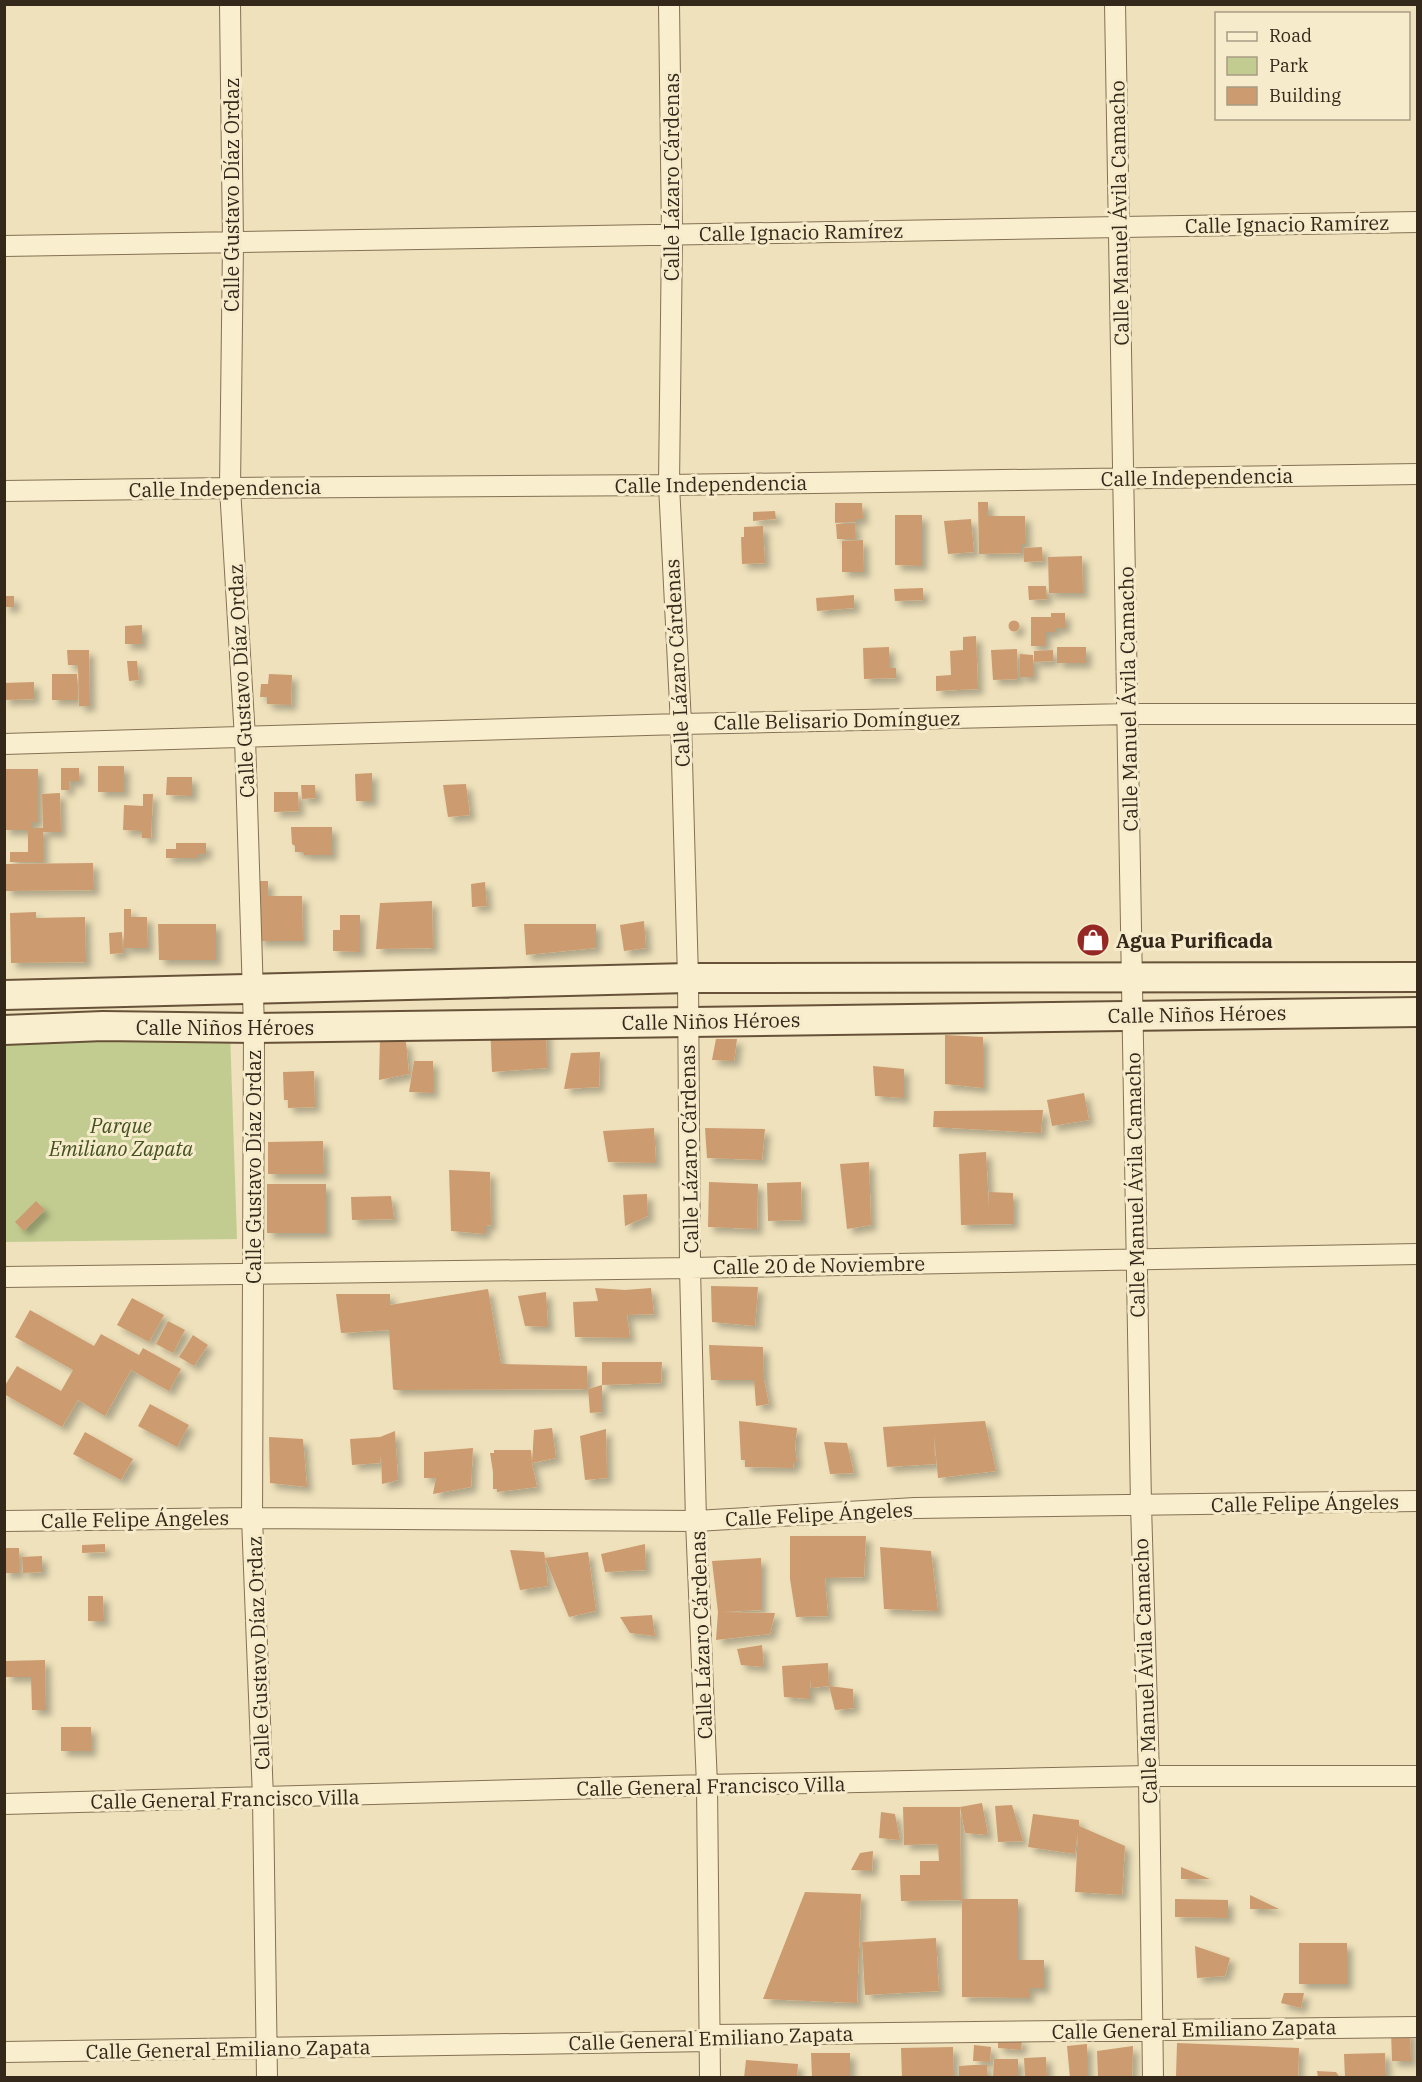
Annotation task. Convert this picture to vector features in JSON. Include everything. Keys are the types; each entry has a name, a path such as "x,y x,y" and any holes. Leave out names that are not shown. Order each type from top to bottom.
{"street":[{"name":"Calle Gustavo Díaz Ordaz","path":"230,4 232,243 230,488 245,738 254,1028 252,1518 263,1798 267,2078"},
{"name":"Calle Lázaro Cárdenas","path":"669,4 672,234 669,485 681,724 688,978 690,1268 696,1521 707,1785 710,2078"},
{"name":"Calle Manuel Ávila Camacho","path":"1115,4 1153,2078"},
{"name":"Calle Ignacio Ramírez","path":"4,246 1418,222"},
{"name":"Calle Independencia","path":"4,491 669,485 1418,474"},
{"name":"Calle Belisario Domínguez","path":"4,744 681,724 1128,714 1418,714"},
{"name":"Calle Niños Héroes","path":"4,995 688,978 1418,977"},
{"name":"Calle Niños Héroes","path":"4,1030 103,1026 254,1028 1418,1012"},
{"name":"Calle 20 de Noviembre","path":"4,1277 690,1268 1418,1254"},
{"name":"Calle Felipe Ángeles","path":"4,1521 252,1518 696,1521 915,1508 1418,1501"},
{"name":"Calle General Francisco Villa","path":"4,1804 707,1785 1149,1776 1418,1776"},
{"name":"Calle General Emiliano Zapata","path":"4,2052 710,2041 710,2035 1418,2027"}],"green space":[{"name":"Parque Emiliano Zapata","path":"230,1031 237,1239 5,1242 4,1034"}],"building":[{"path":"978,502 988,502 988,516 1025,516 1026,544 1022,544 1022,553 979,554"},
{"path":"835,503 862,503 863,519 856,519 856,522 835,523"},
{"path":"775,511 776,519 753,521 753,512"},
{"path":"895,515 922,515 922,566 895,565"},
{"path":"971,519 974,552 948,554 944,521"},
{"path":"836,524 855,524 855,539 837,539"},
{"path":"763,526 765,563 742,564 741,537 744,537 744,527"},
{"path":"863,540 864,572 842,572 842,541"},
{"path":"1042,547 1043,561 1024,562 1023,548"},
{"path":"1082,556 1083,593 1049,593 1048,557"},
{"path":"1028,586 1046,586 1047,599 1029,600"},
{"path":"923,588 923,600 895,601 894,589"},
{"path":"854,595 854,608 817,611 816,598"},
{"path":"4,596 14,596 14,607 4,607"},
{"path":"1051,613 1065,613 1065,628 1055,628 1055,632 1045,632 1045,646 1031,646 1031,617 1051,617"},
{"path":"1014,621 1018,622 1018,630 1014,631 1010,630 1009,626 1010,622"},
{"path":"142,625 142,644 125,644 125,626"},
{"path":"976,636 978,689 936,691 936,676 951,675 950,651 963,650 963,637"},
{"path":"889,647 889,668 896,668 896,678 864,679 863,648"},
{"path":"1057,647 1086,647 1086,663 1057,663"},
{"path":"1017,649 1018,679 993,680 991,650"},
{"path":"67,650 89,650 90,706 79,706 78,665 68,665"},
{"path":"1053,650 1053,661 1034,662 1034,651"},
{"path":"1020,654 1033,655 1033,677 1020,677"},
{"path":"127,661 137,661 139,680 129,681"},
{"path":"52,674 77,674 77,700 52,700"},
{"path":"269,674 292,675 291,705 267,704 267,697 260,697 261,684 268,684"},
{"path":"34,682 34,699 4,700 4,683"},
{"path":"98,766 124,766 124,792 98,792"},
{"path":"61,768 79,768 79,781 69,781 69,790 61,790"},
{"path":"4,769 38,769 38,822 31,822 31,828 43,828 42,794 60,793 61,832 43,832 43,862 10,862 10,852 28,852 28,830 4,830"},
{"path":"372,773 372,801 356,801 355,774"},
{"path":"167,777 192,777 192,796 166,795"},
{"path":"466,784 470,815 448,817 443,785"},
{"path":"301,785 315,785 316,798 302,799"},
{"path":"274,792 298,792 299,811 274,812"},
{"path":"143,794 153,794 151,838 142,838 142,831 123,830 124,805 143,806"},
{"path":"291,827 332,827 332,855 304,855 303,852 295,852"},
{"path":"176,843 206,843 206,854 198,854 198,858 166,858 166,849 176,849"},
{"path":"93,863 94,890 6,891 5,864"},
{"path":"258,881 268,881 268,896 302,896 303,941 258,941"},
{"path":"485,882 487,906 472,907 471,884"},
{"path":"432,901 433,948 376,949 380,903"},
{"path":"124,909 131,909 131,917 147,917 148,948 124,948"},
{"path":"36,912 36,918 85,917 86,962 11,963 10,913"},
{"path":"340,915 360,915 360,952 333,951 333,930 340,930"},
{"path":"644,921 646,948 624,951 620,925"},
{"path":"158,924 216,924 216,960 159,960"},
{"path":"524,924 596,924 596,948 526,955"},
{"path":"122,932 123,953 110,954 109,933"},
{"path":"490,1024 546,1025 547,1068 492,1072"},
{"path":"945,1035 983,1037 983,1088 945,1084"},
{"path":"716,1039 737,1039 734,1061 712,1060"},
{"path":"380,1040 406,1042 409,1074 379,1080"},
{"path":"600,1052 599,1087 564,1089 571,1053"},
{"path":"414,1061 433,1061 433,1093 409,1092"},
{"path":"873,1066 904,1069 904,1098 875,1096"},
{"path":"314,1071 315,1107 288,1108 288,1100 284,1100 283,1072"},
{"path":"1084,1093 1089,1120 1052,1126 1047,1100"},
{"path":"1043,1110 1041,1133 933,1127 934,1111"},
{"path":"654,1128 656,1163 608,1162 603,1131"},
{"path":"705,1128 765,1129 762,1160 707,1158"},
{"path":"323,1141 324,1174 268,1174 268,1142"},
{"path":"986,1152 989,1208 989,1192 1013,1193 1013,1224 961,1225 959,1154"},
{"path":"869,1162 871,1225 847,1229 840,1164"},
{"path":"449,1170 490,1172 491,1225 485,1226 485,1234 451,1231"},
{"path":"709,1182 758,1184 757,1229 708,1227"},
{"path":"801,1182 802,1220 768,1221 767,1183"},
{"path":"267,1184 326,1184 326,1233 267,1233"},
{"path":"647,1194 648,1216 625,1226 623,1195"},
{"path":"391,1196 394,1219 352,1220 351,1197"},
{"path":"36,1201 45,1210 24,1231 15,1222"},
{"path":"711,1286 758,1287 755,1326 712,1322"},
{"path":"595,1288 625,1290 651,1288 654,1314 627,1315 630,1338 575,1337 573,1302 598,1301"},
{"path":"488,1289 501,1364 587,1366 588,1389 395,1390 393,1389 389,1330 341,1333 336,1294 390,1294 390,1305"},
{"path":"546,1292 548,1327 525,1326 518,1296"},
{"path":"132,1298 164,1315 149,1342 117,1325"},
{"path":"30,1310 94,1346 101,1334 139,1355 143,1348 181,1369 169,1391 131,1370 105,1416 78,1400 62,1427 4,1394 4,1387 17,1366 61,1391 73,1370 15,1337"},
{"path":"168,1321 185,1330 173,1353 156,1344"},
{"path":"193,1335 208,1345 194,1366 179,1357"},
{"path":"709,1345 763,1347 764,1380 769,1404 756,1406 754,1380 711,1380"},
{"path":"602,1362 662,1362 661,1383 602,1385"},
{"path":"602,1385 602,1412 590,1413 588,1389"},
{"path":"150,1404 189,1425 177,1447 138,1426"},
{"path":"739,1421 797,1428 795,1448 797,1462 794,1462 793,1468 745,1467 745,1460 741,1460"},
{"path":"985,1421 996,1471 938,1478 934,1434 935,1464 887,1467 883,1427"},
{"path":"552,1428 556,1458 532,1463 534,1430"},
{"path":"606,1429 607,1478 585,1480 580,1436"},
{"path":"395,1431 398,1480 382,1484 381,1455 380,1463 352,1465 350,1439 380,1437"},
{"path":"85,1432 133,1459 121,1480 73,1454"},
{"path":"269,1437 303,1439 307,1487 270,1483"},
{"path":"824,1442 847,1443 854,1473 830,1474"},
{"path":"473,1448 471,1487 433,1494 436,1478 424,1478 424,1452"},
{"path":"494,1450 531,1450 537,1487 497,1492 497,1489 493,1489 490,1453 494,1453"},
{"path":"790,1536 866,1536 864,1577 825,1578 828,1616 796,1617 790,1579"},
{"path":"105,1544 105,1552 82,1553 82,1545"},
{"path":"645,1544 646,1570 605,1572 601,1554"},
{"path":"880,1547 931,1551 938,1611 884,1609"},
{"path":"4,1548 19,1548 19,1573 4,1573"},
{"path":"510,1550 544,1552 548,1586 520,1590"},
{"path":"588,1552 596,1611 569,1617 545,1558"},
{"path":"42,1556 42,1572 23,1573 22,1557"},
{"path":"761,1558 761,1610 723,1612 775,1613 770,1634 716,1640 718,1612 712,1561"},
{"path":"88,1596 103,1596 104,1621 88,1621"},
{"path":"652,1615 655,1636 630,1633 620,1617"},
{"path":"762,1645 764,1667 741,1665 737,1649"},
{"path":"45,1660 46,1710 32,1710 31,1677 6,1677 6,1661"},
{"path":"828,1663 829,1686 811,1688 810,1678 810,1699 784,1697 782,1666"},
{"path":"829,1686 853,1689 854,1708 835,1710"},
{"path":"61,1727 91,1727 91,1751 61,1751"},
{"path":"982,1803 988,1835 965,1833 960,1807"},
{"path":"1012,1805 1023,1841 998,1842 995,1806"},
{"path":"903,1807 960,1807 961,1900 901,1901 900,1875 920,1875 920,1861 939,1861 938,1844 904,1845"},
{"path":"881,1812 895,1814 900,1840 879,1838"},
{"path":"1033,1814 1079,1820 1079,1826 1125,1846 1122,1895 1075,1892 1078,1831 1075,1854 1028,1847"},
{"path":"873,1851 872,1871 851,1870 860,1853"},
{"path":"1181,1867 1210,1879 1181,1879"},
{"path":"805,1892 861,1894 857,2003 763,1999"},
{"path":"1250,1895 1279,1909 1250,1909"},
{"path":"962,1899 1018,1899 1018,1960 1044,1960 1044,1988 1029,1988 1029,1998 962,1997"},
{"path":"1175,1899 1228,1900 1228,1918 1175,1917"},
{"path":"936,1938 939,1991 865,1995 862,1942"},
{"path":"1299,1943 1347,1943 1347,1984 1299,1984"},
{"path":"1195,1946 1230,1958 1225,1976 1197,1978"},
{"path":"1284,1993 1304,1993 1301,2008 1281,2003"},
{"path":"1410,2030 1411,2061 1392,2061 1391,2031"},
{"path":"998,2037 1022,2039 1021,2050 998,2048"},
{"path":"1177,2043 1299,2048 1298,2078 1176,2076"},
{"path":"1087,2044 1087,2078 1070,2078 1067,2046"},
{"path":"974,2045 991,2047 990,2062 973,2061"},
{"path":"1133,2046 1132,2078 1098,2078 1097,2051"},
{"path":"953,2047 954,2078 902,2078 901,2048"},
{"path":"811,2053 850,2053 850,2078 812,2078"},
{"path":"1385,2053 1386,2078 1345,2078 1344,2054"},
{"path":"1046,2057 1047,2078 1025,2078 1024,2058"},
{"path":"994,2059 1018,2059 1018,2078 993,2078"},
{"path":"746,2060 798,2064 797,2078 744,2078"},
{"path":"987,2065 987,2078 959,2078 959,2066"},
{"path":"1317,2071 1336,2072 1340,2078 1318,2078"}],"place":[{"name":"Agua Purificada","path":"1093,940"}]}
